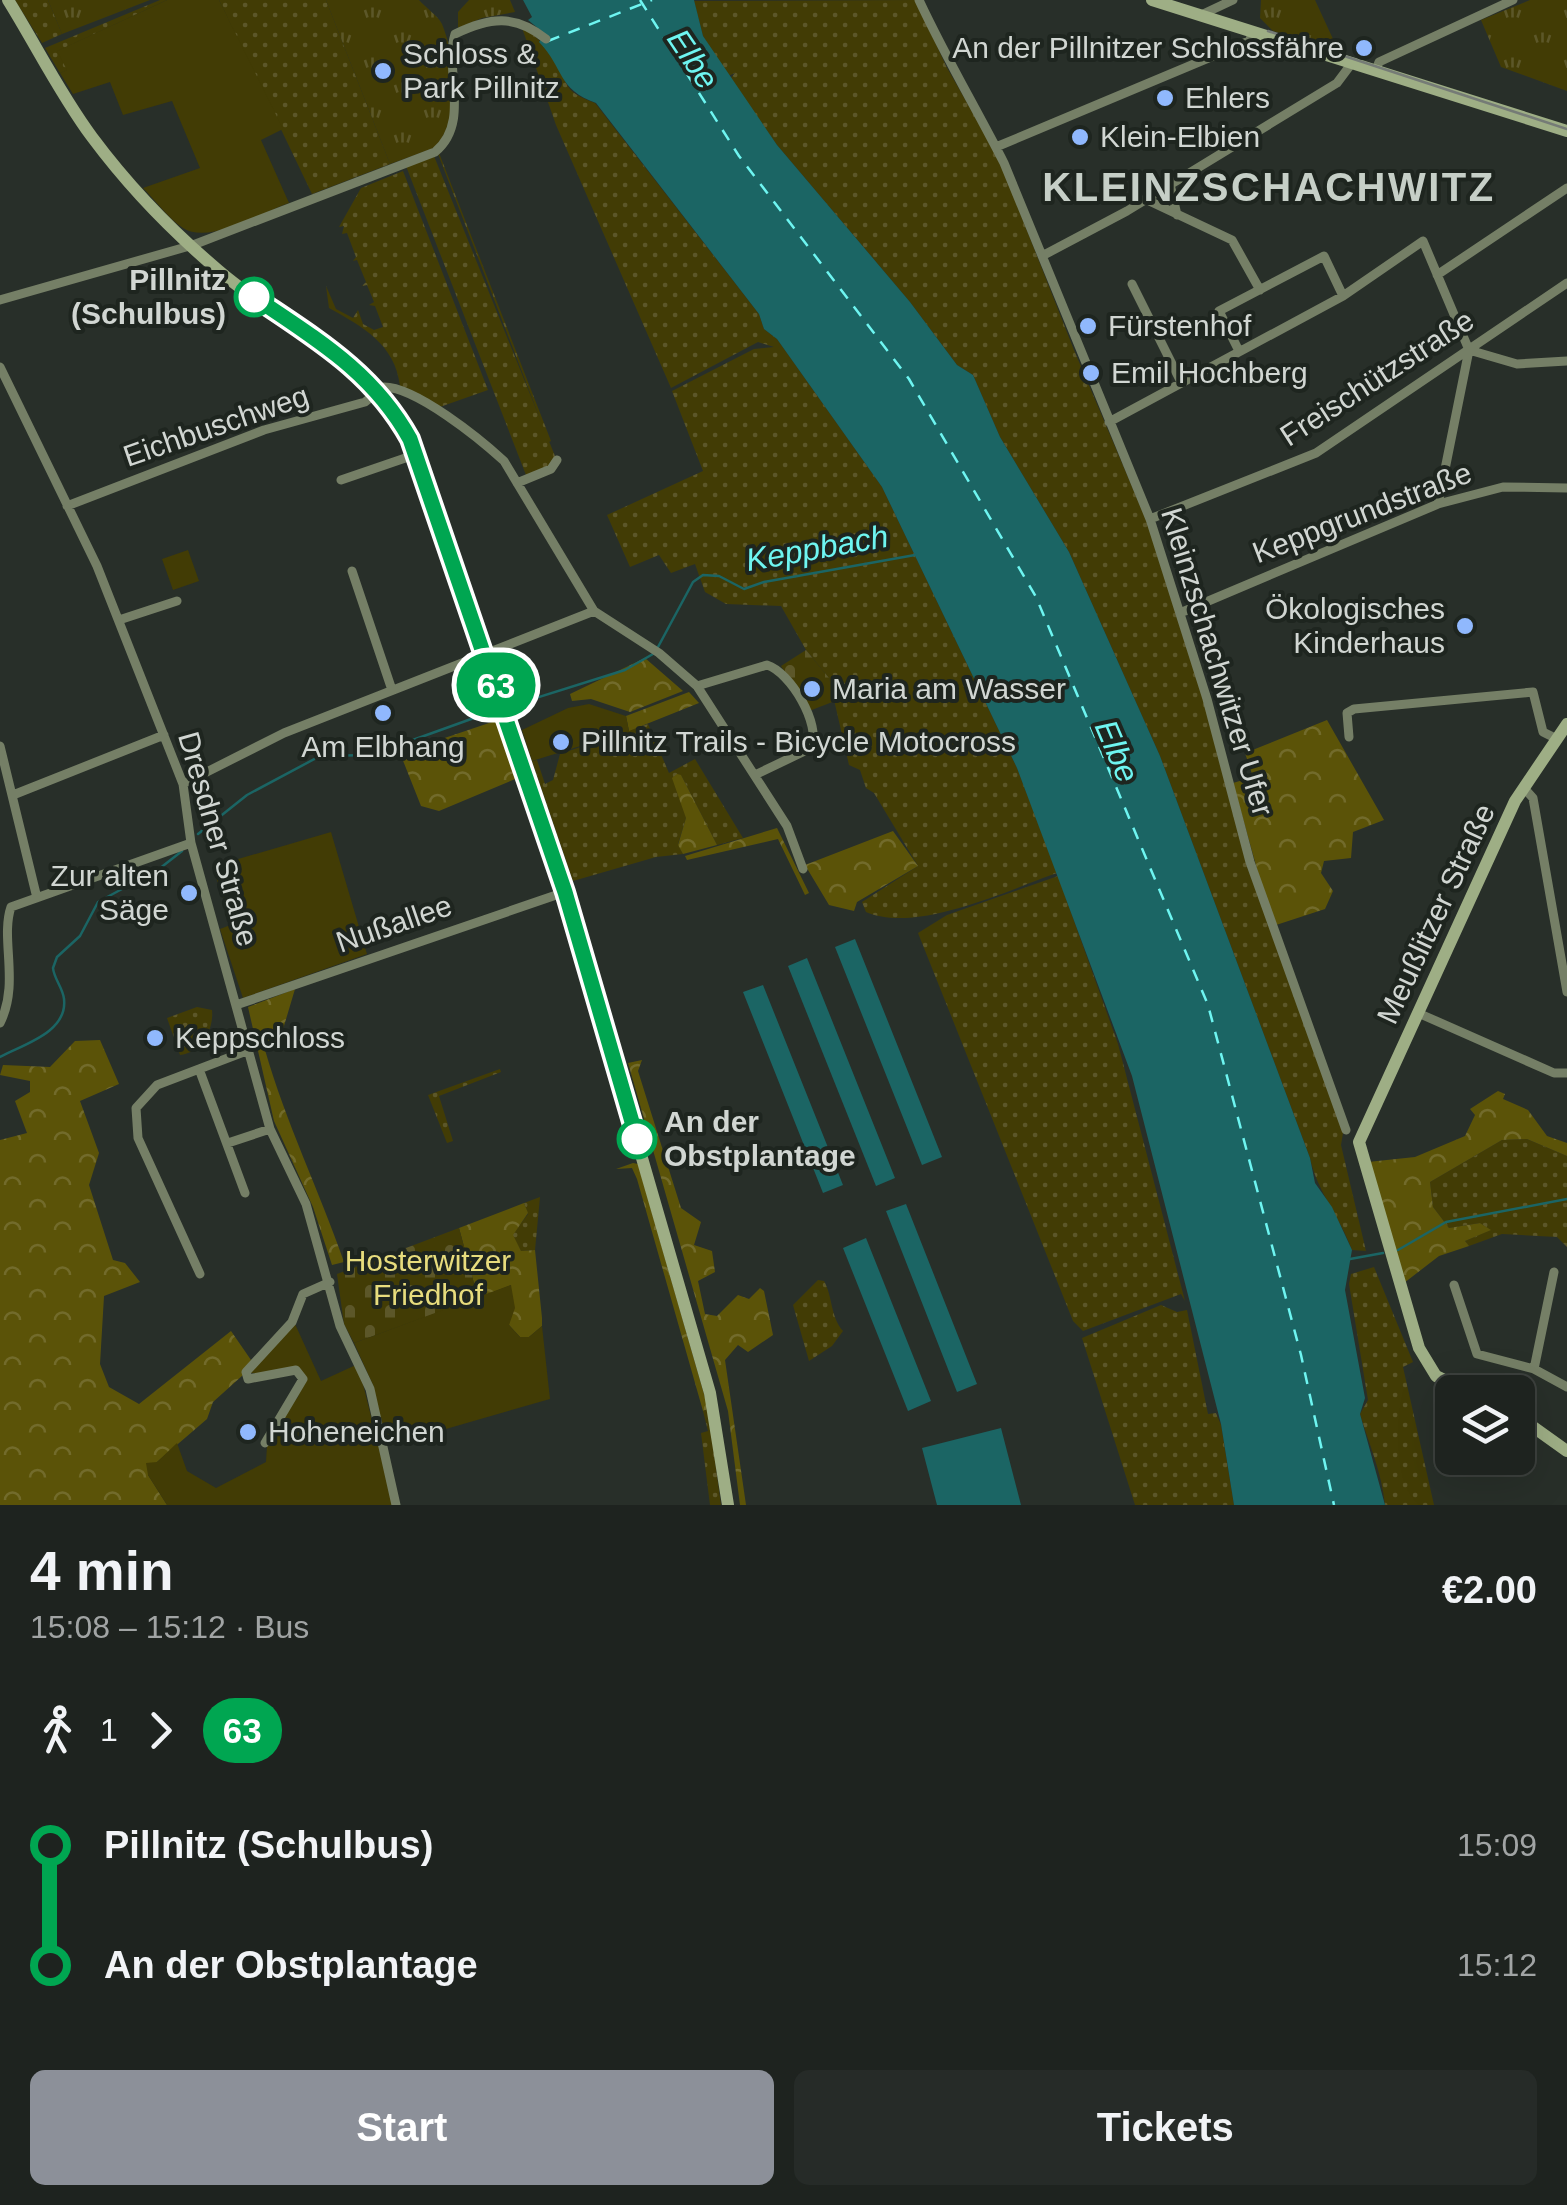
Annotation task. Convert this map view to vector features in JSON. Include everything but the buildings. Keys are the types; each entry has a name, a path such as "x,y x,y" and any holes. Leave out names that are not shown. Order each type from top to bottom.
{"main road":[{"path":"8,0 115,166 193,246 254,297 339,352 378,391 417,454 565,892 710,1393 728,1505"},
{"path":"1152,0 1567,131"},
{"name":"Meußlitzer Straße","path":"1436,1375 1427,1365 1390,1261 1360,1158 1361,1132 1524,788 1567,724"},
{"path":"1535,1428 1566,1449"}],"street":[{"name":"Kleinzschachwitzer Ufer","path":"919,0 954,76 996,147 1150,519 1254,873 1346,1130"},
{"path":"1198,13 1233,0"},
{"path":"1376,70 1379,62 1513,0"},
{"path":"0,300 193,246 440,149 453,116 455,34 474,24 508,19 546,40"},
{"path":"996,147 1249,42 1254,32"},
{"path":"1042,256 1338,83 1352,64"},
{"path":"1170,184 1177,215"},
{"path":"1437,275 1567,188"},
{"path":"1145,199 1232,240 1260,290"},
{"path":"1109,422 1343,296 1423,241 1469,350 1438,504"},
{"path":"1239,351 1219,311 1324,256 1343,296"},
{"name":"Freischützstraße","path":"1150,519 1316,453 1567,283"},
{"path":"1132,284 1181,382"},
{"path":"1469,350 1517,364 1567,360"},
{"name":"Dresdner Straße","path":"0,367 119,620 183,784 191,843 239,1004 270,1128 306,1204 340,1326 370,1389 396,1505"},
{"path":"378,391 391,386 473,435 504,460 594,611 656,651 697,686 787,826 803,869"},
{"name":"Eichbuschweg","path":"67,506 264,430 365,402 378,391"},
{"path":"341,480 417,454"},
{"path":"518,484 552,469 557,460"},
{"name":"Keppgrundstraße","path":"1180,613 1438,504 1503,487 1567,488"},
{"path":"352,571 392,690"},
{"path":"119,620 177,600"},
{"path":"183,784 284,733 594,611"},
{"path":"697,686 767,665 780,671 812,722 815,742 812,748 756,774"},
{"path":"1349,737 1347,713 1354,709 1532,692 1543,732 1557,739"},
{"path":"14,795 164,735"},
{"path":"0,746 37,898"},
{"path":"1524,788 1533,798 1567,992"},
{"path":"0,1023 10,998 4,920 18,902 191,843"},
{"name":"Nußallee","path":"239,1004 565,892"},
{"path":"1418,1013 1564,1074"},
{"path":"200,1274 138,1138 136,1119 145,1093 249,1050"},
{"path":"199,1069 245,1193"},
{"path":"228,1143 270,1128"},
{"path":"1534,1369 1554,1272"},
{"path":"265,1443 303,1379 290,1369 266,1379 248,1379 248,1368 292,1322 303,1294 330,1282"},
{"path":"1454,1285 1477,1354 1534,1369 1567,1388"}],"green space":[{"path":"15,0 48,0 62,34 42,43"},
{"path":"48,0 150,0 62,34"},
{"path":"167,0 58,51 68,70 60,73 45,48"},
{"path":"167,0 219,0 283,129 261,140 289,203 221,230 207,233 183,228 143,188 200,168 172,101 123,115 110,82 73,94 60,73 67,70 57,51"},
{"path":"219,0 326,0 390,164 312,194"},
{"name":"Schloss & Park Pillnitz","path":"326,0 419,0 440,21 447,37 454,86 450,120 434,148 390,164"},
{"path":"469,0 510,0 515,12 482,18 458,28 458,12"},
{"path":"916,0 946,66 998,157 1147,522 1213,731 1247,866 1344,1127 1341,1145 1366,1251 1352,1250 1318,1182 1160,756 1069,552 1000,437 973,375 957,365 910,302 777,145 730,79 735,73 728,76 703,36 694,1"},
{"path":"1261,0 1315,0 1333,39 1328,48 1273,31 1260,18"},
{"path":"1530,0 1567,0 1567,91 1501,67 1481,20"},
{"path":"521,25 552,54 571,90 595,103 759,314 764,329 777,339 882,487 1017,768 1057,873 935,914 910,918 866,912 862,902 918,866 874,793 866,788 860,770 849,765 829,678 806,650 781,606 726,604 705,592 695,564 671,573 659,555 630,567 607,515 703,471 672,391 754,349 774,347 758,342 671,388 556,125"},
{"path":"438,154 551,441 549,442"},
{"path":"434,156 555,456 549,467 526,475 406,166"},
{"path":"403,171 488,390 437,408 400,386 392,359 375,338 329,308 326,286 336,309 353,318 358,310 363,324 374,330 383,327 375,306 369,305 374,302 367,285 362,286 366,282 357,260 353,261 356,257 347,233 342,234 344,226 339,227 361,188"},
{"path":"188,550 199,581 173,590 162,559"},
{"path":"806,650 829,678 835,701 809,711 781,666"},
{"path":"645,658 683,691 630,712 591,699 572,701 570,694"},
{"path":"689,692 699,703 629,731 626,716"},
{"name":"Pillnitz Trails - Bicycle Motocross","path":"589,704 626,716 629,731 532,761 522,730 568,708"},
{"path":"501,719 520,777 439,811 421,806 400,753"},
{"path":"1327,720 1384,820 1353,832 1351,858 1324,861 1321,873 1333,891 1325,909 1273,926 1233,783 1253,777 1245,753"},
{"path":"648,724 669,773 695,759 743,838 717,845 681,775 686,818 678,844 683,854 656,857 573,881 532,761 537,760 545,784 553,780 560,754"},
{"path":"677,774 717,845 683,854 678,845 686,818 672,778"},
{"path":"777,828 809,893 805,895 778,839 687,860 685,856"},
{"path":"893,831 918,866 857,902 854,911 829,905 805,865"},
{"path":"331,832 367,954 243,998 220,929 233,924 214,872 223,870 221,864"},
{"path":"1058,876 1118,1044 1185,1301 1181,1294 1083,1331 1073,1321 918,933 947,915"},
{"path":"295,989 281,1036 265,1050 344,1262 332,1265 313,1207 274,1121 248,1007"},
{"path":"197,1007 212,1010 208,1032 194,1050 180,1055 167,1018"},
{"path":"100,1040 119,1084 80,1101 99,1153 89,1185 113,1260 125,1263 140,1282 104,1296 100,1364 109,1387 139,1404 231,1331 251,1360 243,1375 213,1402 207,1419 157,1462 148,1475 167,1505 0,1505 0,1140 27,1133 15,1101 30,1092 30,1081 0,1075 3,1065 50,1067 75,1041"},
{"path":"642,1060 638,1071 681,1208 701,1222 694,1245 712,1251 715,1272 698,1281 705,1314 717,1316 738,1295 749,1299 760,1288 764,1291 773,1335 748,1352 738,1345 725,1360 746,1505 740,1505 728,1411 628,1063"},
{"path":"500,1069 501,1072 439,1096 453,1141 447,1143 428,1095"},
{"path":"1498,1091 1505,1094 1503,1099 1528,1110 1547,1136 1567,1143 1567,1156 1527,1139 1502,1140 1430,1182 1433,1207 1449,1228 1480,1223 1491,1230 1465,1241 1469,1246 1439,1256 1404,1283 1368,1162 1415,1157 1465,1136 1475,1115 1470,1109"},
{"path":"1527,1139 1567,1156 1567,1247 1557,1237 1502,1234 1469,1246 1465,1241 1490,1230 1480,1223 1449,1228 1433,1207 1430,1182 1502,1140"},
{"path":"638,1164 704,1394 708,1409 703,1411 637,1179 632,1168 616,1169"},
{"path":"540,1197 535,1250 521,1251 512,1235 528,1214 524,1203"},
{"path":"524,1203 528,1213 513,1235 521,1251 535,1250 542,1318 542,1326 529,1337 520,1337 509,1325 511,1285 478,1298 459,1228"},
{"name":"Hosterwitzer Friedhof","path":"459,1228 478,1298 354,1343 344,1324 337,1274"},
{"path":"1374,1267 1413,1362 1403,1367 1434,1505 1385,1505 1360,1414 1368,1400 1349,1284 1351,1274"},
{"path":"818,1280 824,1281 843,1331 832,1346 809,1361 793,1305"},
{"path":"511,1285 515,1308 509,1325 520,1337 529,1337 542,1326 550,1399 387,1446 373,1385 354,1343"},
{"path":"1161,1305 1177,1312 1187,1310 1208,1414 1216,1413 1221,1425 1234,1505 1135,1505 1082,1338"},
{"path":"295,1324 321,1381 358,1364 393,1505 167,1505 148,1475 146,1463 157,1462 177,1443 187,1471 216,1488 266,1462 267,1446 282,1429 278,1420 298,1397 303,1374 249,1373"},
{"path":"708,1409 721,1505 710,1505 701,1433 708,1431 703,1411"}],"water":[{"name":"Elbe","path":"523,0 694,0 703,36 777,145 910,302 957,365 973,375 1000,437 1069,552 1160,756 1310,1158 1315,1183 1332,1207 1352,1250 1345,1290 1365,1398 1360,1414 1385,1505 1234,1505 1221,1424 1132,1076 1017,768 882,487 777,339 764,329 759,314 596,103 567,84 539,42 545,34 528,20 532,17"},
{"path":"855,939 942,1157 922,1165 835,947"},
{"path":"807,958 895,1178 876,1186 788,966"},
{"path":"763,985 843,1185 823,1193 743,992"},
{"path":"906,1204 977,1384 957,1392 886,1211"},
{"path":"866,1238 931,1401 908,1411 843,1248"},
{"path":"1001,1428 1021,1505 937,1505 922,1448"}],"waterway":[{"name":"Keppbach","path":"658,647 693,582 703,575 719,576 744,589 915,555"},
{"name":"Keppbach","path":"507,707 625,670 653,654"},
{"name":"Keppbach","path":"198,834 247,795 320,756 371,755 499,709"},
{"name":"Keppbach","path":"0,1057 41,1036 59,1021 64,999 53,968 57,957 80,936 98,902 159,869 182,851"},
{"path":"1398,1250 1446,1222 1567,1199"},
{"path":"1350,1259 1383,1253"}],"ferry route":[{"path":"640,0 739,156 909,379 1036,597 1208,1005 1301,1355 1334,1505"},
{"path":"548,41 652,0"}],"tram line":[{"path":"1268,31 1567,129"}],"bus line":[{"name":"63","path":"254,297 339,352 390,406 410,439 440,516 565,892 637,1139"}],"place":[{"name":"An der Pillnitzer Schlossfähre","path":"1364,48"},
{"name":"Schloss & Park Pillnitz","path":"383,71"},
{"name":"Ehlers","path":"1165,98"},
{"name":"Klein-Elbien","path":"1080,137"},
{"name":"Pillnitz (Schulbus)","path":"254,297"},
{"name":"Fürstenhof","path":"1088,326"},
{"name":"Emil Hochberg","path":"1091,373"},
{"name":"Ökologisches Kinderhaus","path":"1465,626"},
{"name":"Maria am Wasser","path":"812,689"},
{"name":"Am Elbhang","path":"383,713"},
{"name":"Pillnitz Trails - Bicycle Motocross","path":"561,742"},
{"name":"Zur alten Säge","path":"189,893"},
{"name":"Keppschloss","path":"155,1038"},
{"name":"An der Obstplantage","path":"637,1139"},
{"name":"Hoheneichen","path":"248,1432"}],"district":[{"name":"KLEINZSCHACHWITZ","path":"1269,187"}]}
